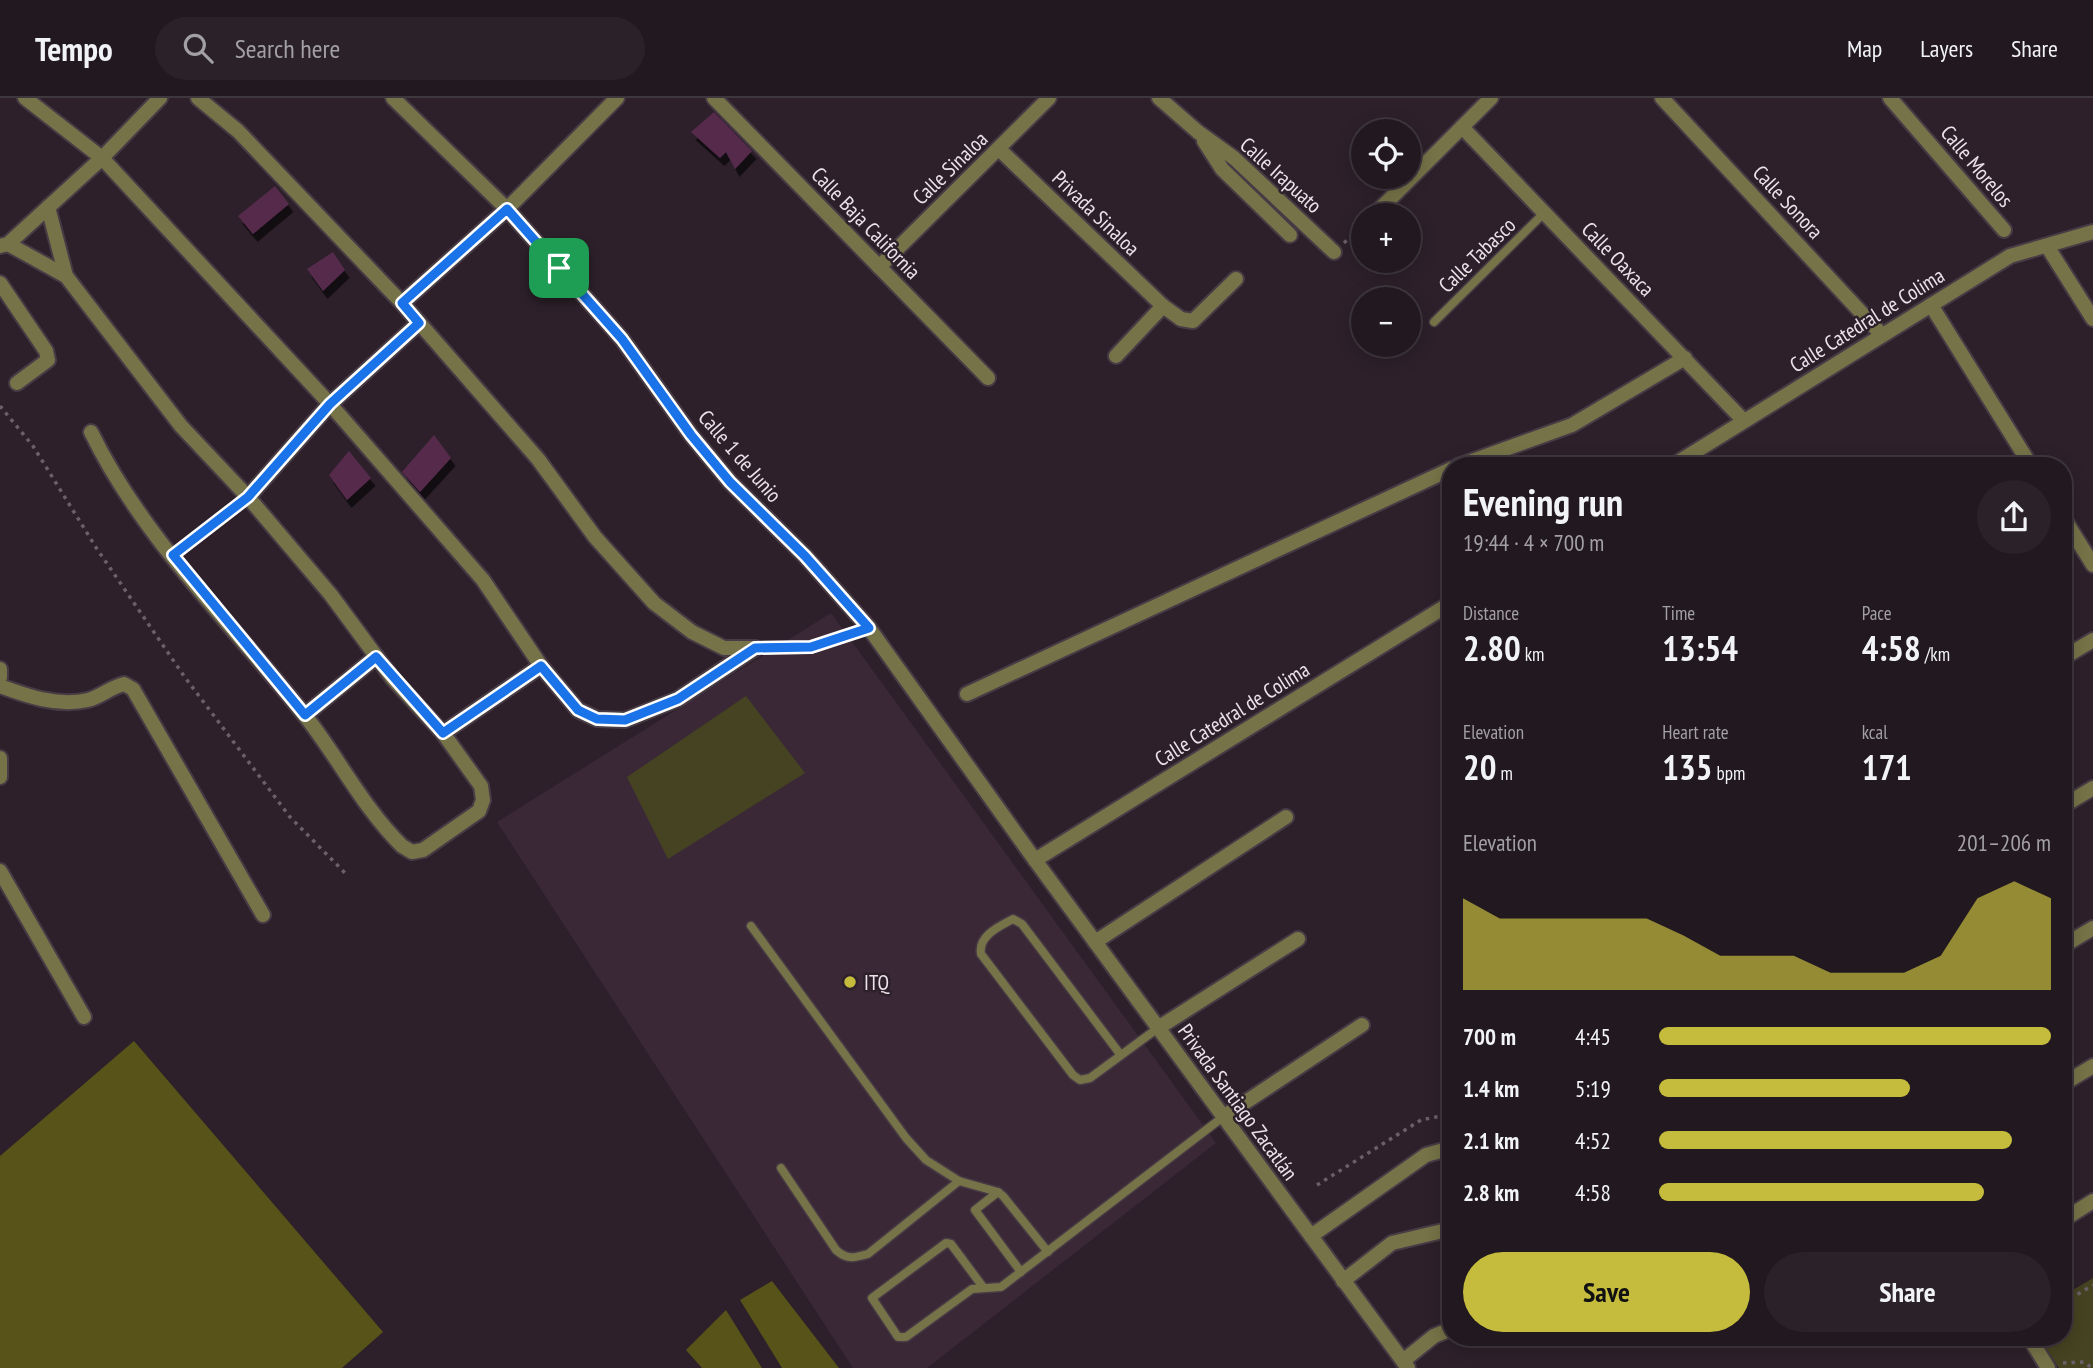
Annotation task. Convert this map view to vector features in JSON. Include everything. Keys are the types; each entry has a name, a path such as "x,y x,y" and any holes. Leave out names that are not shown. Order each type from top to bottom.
{"street":[{"path":"25,98 102,158 330,404 483,580 541,666 578,710 597,719 625,720 678,699 755,648"},
{"path":"66,276 4,245 102,158 160,98"},
{"path":"198,98 238,131 402,303 538,459 595,537 654,603 692,632 724,648 755,648"},
{"name":"Calle 1 de Junio","path":"393,98 507,209 622,339 691,435 730,482 805,556 869,628 1035,860"},
{"path":"402,303 507,209 617,98"},
{"name":"Calle Baja California","path":"714,98 988,378"},
{"name":"Calle Sinaloa","path":"879,267 1000,150 1049,98"},
{"name":"Calle Irapuato","path":"1159,98 1198,132 1234,158 1334,252"},
{"path":"1386,203 1491,98"},
{"name":"Calle Sonora","path":"1662,98 1882,335"},
{"name":"Calle Morelos","path":"1890,98 2004,230"},
{"name":"Calle Oaxaca","path":"1462,127 1744,421"},
{"name":"Calle Irapuato","path":"1198,132 1222,169 1290,235"},
{"name":"Privada Sinaloa","path":"1000,150 1163,306 1181,318 1192,321 1236,279"},
{"path":"48,207 66,276 181,426 248,497 331,595 376,657 443,733 481,786 483,800 479,811 423,850 412,852 393,837 305,715 173,555 110,472 91,432"},
{"name":"Calle Catedral de Colima","path":"1686,457 2019,251 2047,246 2093,232"},
{"path":"2047,246 2093,319"},
{"path":"0,283 46,351 48,360 17,383"},
{"path":"1931,305 2025,457"},
{"path":"1116,356 1163,306"},
{"path":"248,497 330,404 419,323"},
{"path":"1483,457 1572,425 1685,358"},
{"path":"967,694 1442,473"},
{"path":"2072,531 2093,565"},
{"name":"Calle Catedral de Colima","path":"1035,860 1442,609"},
{"path":"2072,653 2093,640"},
{"path":"305,715 376,657"},
{"path":"443,733 541,666"},
{"path":"0,669 0,677"},
{"path":"0,686 28,696 58,702 89,700 124,684 133,689 263,915"},
{"path":"0,758 0,777"},
{"path":"2072,801 2093,788"},
{"path":"1095,942 1286,817"},
{"name":"Privada Santiago Zacatlán","path":"1035,860 1405,1364"},
{"path":"0,872 84,1017"},
{"path":"2072,941 2093,928"},
{"path":"1158,1028 1298,939"},
{"path":"1223,1116 1362,1025"},
{"path":"2072,1079 2093,1066"},
{"path":"1311,1236 1426,1155 1442,1151"},
{"path":"2072,1214 2093,1201"},
{"path":"1343,1281 1392,1244 1442,1231"},
{"path":"1405,1364 1434,1336 1442,1333"},
{"path":"2034,1346 2044,1362"}],"lane":[{"name":"Calle Tabasco","path":"1434,322 1544,213"},
{"path":"1120,1055 1023,924 1013,919 984,939 980,945 981,954 1073,1075 1080,1080 1090,1078 1158,1028"},
{"path":"751,926 906,1138 926,1160 959,1181 998,1192 1048,1252"},
{"path":"983,1287 951,1244 946,1243 872,1298 902,1339 972,1289 1001,1287 1223,1116"},
{"path":"781,1168 836,1250 844,1257 855,1258 868,1254 959,1181"},
{"path":"998,1192 975,1210 1021,1272"}],"path":[{"path":"1334,252 1351,236"},
{"path":"0,406 33,446 97,549 184,676 290,817 347,875"},
{"path":"173,555 248,497"},
{"path":"755,648 811,647 869,628"},
{"path":"1317,1185 1421,1120 1442,1116"},
{"path":"2072,1298 2093,1285"},
{"path":"2044,1362 2084,1363 2092,1368"}],"shaded area":[{"name":"ITQ","path":"831,613 1216,1143 927,1368 853,1368 497,822"},
{"path":"746,696 805,773 668,859 627,777"},
{"path":"134,1041 383,1332 342,1368 0,1368 0,1156"},
{"path":"2093,1278 2093,1368 2059,1368 2045,1346 2072,1346 2072,1291"},
{"path":"772,1281 839,1368 782,1368 740,1300"},
{"path":"726,1310 762,1368 702,1368 686,1350"}],"building":[{"path":"714,112 752,151 735,169 726,152 720,158 691,132"},
{"path":"275,186 289,204 253,234 238,216"},
{"path":"333,252 345,270 323,291 307,269"},
{"path":"434,435 451,458 420,492 402,472"},
{"path":"349,451 371,478 347,500 329,475"}],"place":[{"name":"ITQ","path":"850,982"}],"route":[{"path":"507,209 559,268 622,339 691,435 730,482 805,556 869,628 811,647 755,648 678,699 625,720 597,719 578,710 541,666 443,733 376,657 305,715 173,555 230,514 330,404 419,323 402,303 507,209"}]}
